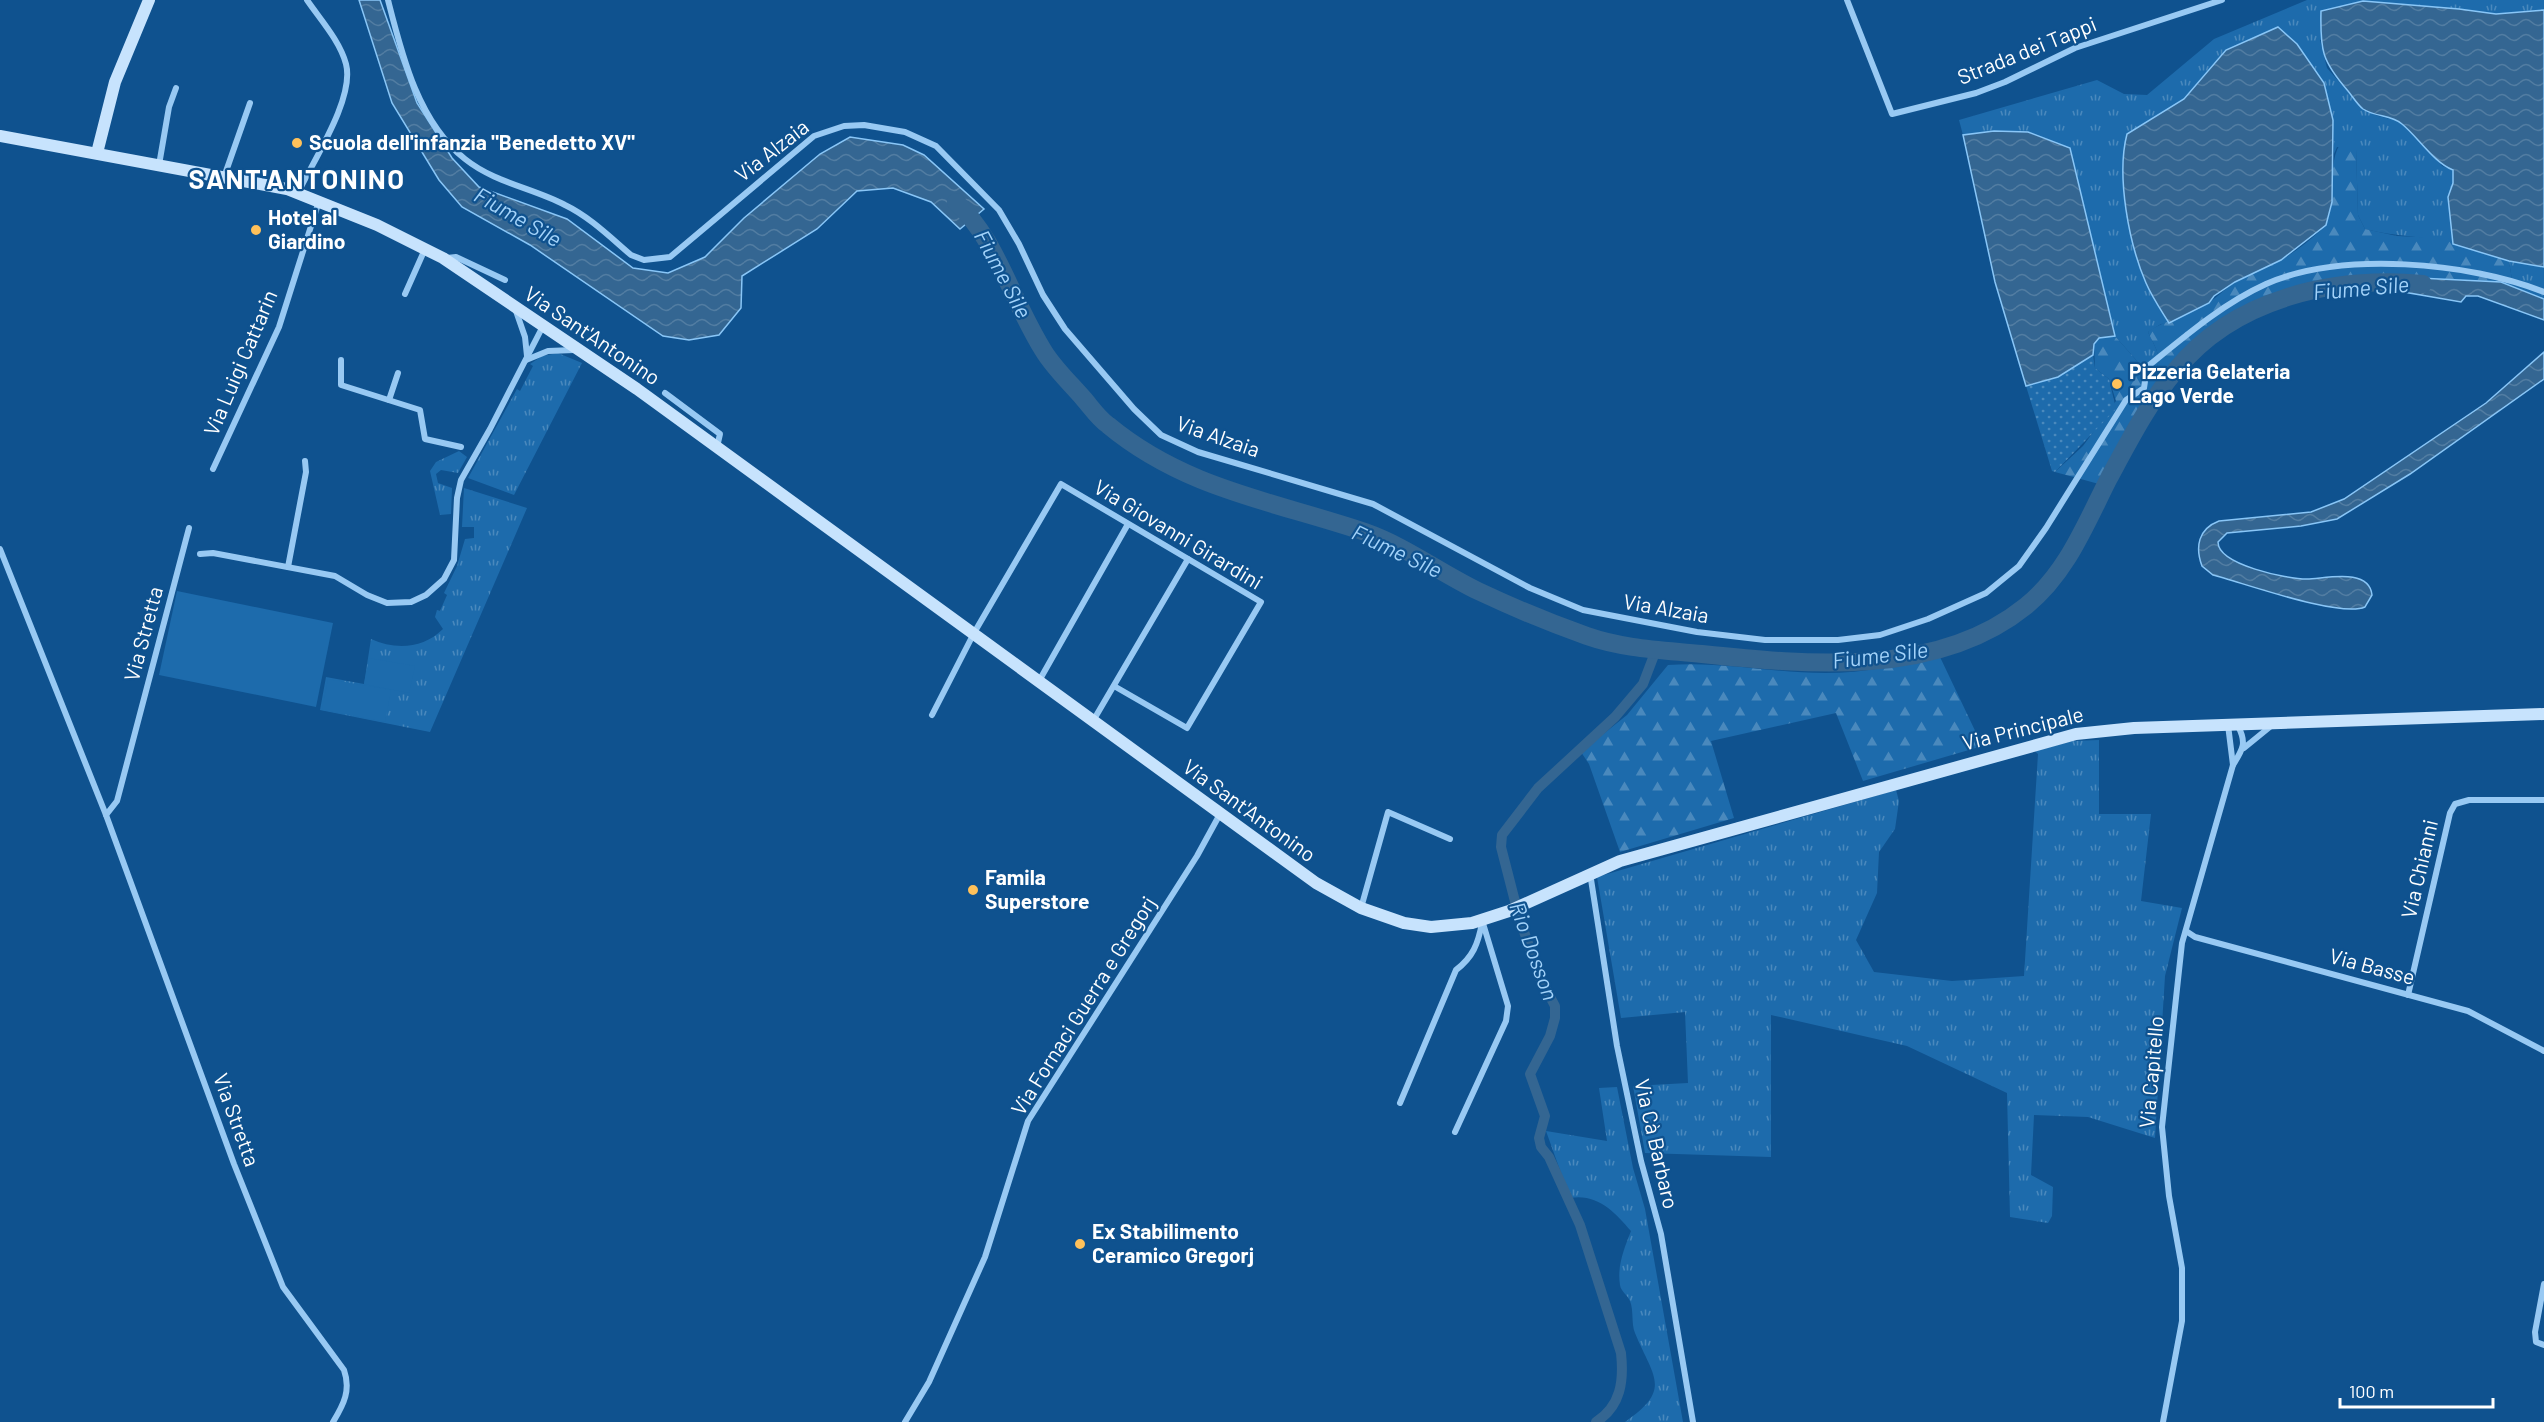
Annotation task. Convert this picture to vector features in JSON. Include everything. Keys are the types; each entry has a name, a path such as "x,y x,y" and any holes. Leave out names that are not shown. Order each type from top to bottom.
{"main road":[{"path":"97,153 114,82 149,0"},
{"name":"Via Sant'Antonino","path":"0,136 224,177 297,193 425,248 582,351 717,447 1316,883 1384,918 1417,925 1459,925 1509,911 1532,900"},
{"name":"Via Principale","path":"1532,900 1590,873 1642,855 2076,734 2102,730 2544,714"}],"street":[{"path":"297,193 341,106 349,79 346,61 307,0"},
{"name":"Via Alzaia","path":"388,0 406,64 419,95 433,120 464,158 484,172 566,205 631,255 644,260 670,256 814,136 844,126 864,125 905,132 926,139 936,146 999,210 1019,244 1043,295 1065,329 1134,409 1161,435 1198,452 1372,504 1530,588 1582,610 1697,632 1795,641 1880,635 1928,619 1986,592 2019,567 2126,400 2144,388 2147,367 2205,322 2260,287 2312,271 2369,265 2430,268 2484,275 2544,292"},
{"name":"Strada dei Tappi","path":"1846,0 1892,114 1976,93 2005,82 2075,48 2222,0"},
{"path":"159,165 169,107 176,87"},
{"path":"224,177 250,103"},
{"name":"Via Luigi Cattarin","path":"213,469 279,327 319,201"},
{"path":"405,294 425,248"},
{"name":"Via Sant'Antonino","path":"443,258 456,257 505,280"},
{"path":"514,305 525,337 527,358"},
{"path":"200,554 213,553 339,577 367,596 387,603 411,602 434,589 454,560 457,498 461,480 543,325"},
{"path":"527,358 548,351 582,351"},
{"path":"341,360 340,385 420,410 425,439 461,447"},
{"path":"389,400 398,374"},
{"name":"Via Sant'Antonino","path":"665,393 720,434 717,447"},
{"path":"288,567 306,472 305,461"},
{"name":"Via Giovanni Girardini","path":"974,633 1061,484 1261,602 1187,728 1114,686"},
{"path":"1038,681 1128,524"},
{"name":"Via Stretta","path":"106,815 117,801 189,528"},
{"name":"Via Stretta","path":"0,549 106,815 234,1164 283,1287 344,1370 347,1379 346,1397 333,1422"},
{"path":"1093,721 1188,559"},
{"path":"932,715 974,633"},
{"name":"Via Capitello","path":"2233,765 2244,748 2274,724"},
{"path":"2233,725 2244,740 2244,748"},
{"name":"Via Capitello","path":"2163,1422 2182,1321 2182,1268 2169,1196 2162,1127 2186,931 2233,765 2233,725"},
{"name":"Via Chianni","path":"2408,994 2450,813 2455,804 2469,800 2544,800"},
{"path":"1361,908 1388,812 1450,839"},
{"name":"Via Fornaci Guerra e Gregorj","path":"906,1422 929,1382 985,1257 1028,1121 1197,856 1220,813"},
{"name":"Via Cà Barbaro","path":"1590,873 1617,1046 1641,1161 1661,1234 1693,1422"},
{"path":"1400,1103 1456,970 1474,953 1482,920"},
{"path":"1455,1132 1506,1021 1508,1006 1482,920"},
{"name":"Via Basse","path":"2186,931 2195,937 2468,1011 2544,1051"},
{"path":"2544,1284 2535,1332 2536,1342 2544,1345"}],"green space":[{"path":"2307,0 2544,0 2544,10 2496,14 2459,9 2320,40 2327,68 2362,108 2378,116 2399,121 2422,142 2442,166 2453,170 2453,183 2448,197 2453,244 2365,229 2358,215 2356,149 2337,147 2334,154 2333,120 2226,50 2184,99 2128,134 2146,283 2169,323 2161,324 2148,332 2158,354 2158,364 2151,375 2143,376 2137,361 2115,336 2070,148 1994,131 1963,135 1959,120 2097,80 2124,94 2147,95 2214,39"},
{"path":"2343,141 2353,141 2356,149 2358,215 2365,229 2397,236 2439,238 2509,261 2513,286 2501,282 2385,278 2349,280 2313,286 2278,296 2244,313 2210,336 2178,362 2146,405 2099,484 2055,472 2083,446 2116,401 2109,379 2095,368 2094,344 2099,338 2115,336 2137,361 2144,375 2151,375 2158,364 2158,354 2148,332 2208,303 2239,280 2290,254 2320,231 2330,212 2334,160"},
{"path":"2509,261 2544,267 2544,299 2513,286"},
{"path":"558,353 582,363 514,495 468,478 517,389 520,391 533,366 530,364 542,356"},
{"path":"2093,355 2095,368 2109,379 2116,409 2055,472 2052,471 2026,386 2058,377"},
{"path":"459,451 467,457 458,473 441,470 436,474 438,483 452,488 451,514 440,515 430,471 436,462"},
{"path":"464,488 527,508 430,732 320,710 326,677 364,684 371,639 390,645 408,646 427,641 443,629 435,617 437,610 440,611 447,595 444,593 457,566 465,539 474,538 474,527 462,527"},
{"path":"177,591 333,623 316,707 159,675"},
{"path":"1940,657 1979,739 1979,747 1863,781 1836,713 1711,741 1734,818 1620,852 1589,764 1581,752 1627,715 1668,665 1688,664 1840,673 1883,668"},
{"path":"369,658 415,666 409,693 364,684"},
{"path":"328,679 391,690 385,722 322,710"},
{"path":"2099,740 2099,814 2151,814 2141,901 2182,908 2165,976 2155,1138 2088,1117 2034,1115 2031,1175 2053,1187 2052,1216 2048,1223 2010,1217 2007,1093 1907,1046 1771,1015 1771,1157 1645,1153 1633,1086 1688,1083 1685,1012 1621,1018 1597,877 1896,790 1899,801 1895,829 1879,852 1877,893 1856,940 1874,972 1952,981 2024,976 2038,754 2035,751 2073,741"},
{"path":"1617,1087 1633,1168 1645,1209 1683,1422 1625,1422 1640,1411 1649,1400 1654,1391 1655,1382 1634,1329 1630,1301 1620,1285 1620,1264 1631,1231 1619,1217 1597,1201 1580,1197 1570,1198 1546,1131 1607,1141 1599,1088"}],"water":[{"path":"359,0 380,0 417,103 452,158 479,187 567,219 633,268 668,273 705,257 744,218 820,154 850,137 903,145 924,155 984,209 960,229 931,202 893,188 857,191 817,229 742,276 741,308 719,335 689,340 663,336 530,245 462,207 439,180 392,103"},
{"path":"2363,1 2496,14 2544,10 2544,267 2509,261 2453,244 2448,197 2453,183 2453,170 2439,162 2398,121 2363,109 2333,71 2322,46 2321,11"},
{"path":"2278,27 2297,44 2324,83 2333,120 2332,202 2326,225 2281,260 2235,282 2214,296 2209,303 2169,323 2146,283 2134,249 2124,189 2124,151 2127,134 2184,99 2226,50"},
{"path":"1994,131 2028,132 2070,148 2115,336 2099,338 2094,344 2093,355 2058,377 2026,386 1995,282 1963,135"},
{"path":"2398,277 2501,282 2544,299 2544,320 2478,296 2466,296 2461,302 2398,291"},
{"path":"2544,352 2544,379 2410,474 2337,519 2301,526 2227,533 2218,542 2221,550 2229,557 2255,569 2297,578 2345,576 2363,581 2369,586 2372,595 2365,607 2335,608 2314,604 2213,575 2202,566 2199,552 2200,539 2212,524 2219,521 2311,512 2344,499 2486,403"}],"waterway":[{"name":"Fiume Sile","path":"956,202 984,236 1032,332 1052,363 1104,422 1137,447 1199,479 1231,491 1380,538 1478,591 1531,615 1587,636 1615,644 1644,648 1785,661 1828,663 1912,656 1953,645 1991,629 2026,606 2053,578 2083,530 2148,408 2166,382 2200,345 2227,325 2256,309 2288,297 2355,284 2389,282 2423,284"},
{"name":"Rio Dosson","path":"1596,1422 1616,1401 1621,1383 1621,1353 1580,1225 1549,1157 1541,1147 1539,1138 1545,1116 1530,1074 1550,1036 1555,1018 1555,1006 1540,978 1519,917 1501,847 1502,835 1538,788 1615,717 1643,684 1656,650"}],"place":[{"name":"Scuola dell'infanzia \"Benedetto XV\"","path":"297,143"},
{"name":"Hotel al Giardino","path":"256,230"},
{"name":"Pizzeria Gelateria Lago Verde","path":"2117,384"},
{"name":"Famila Superstore","path":"973,890"},
{"name":"Ex Stabilimento Ceramico Gregorj","path":"1080,1244"}],"district":[{"name":"SANT'ANTONINO","path":"297,180"}]}
